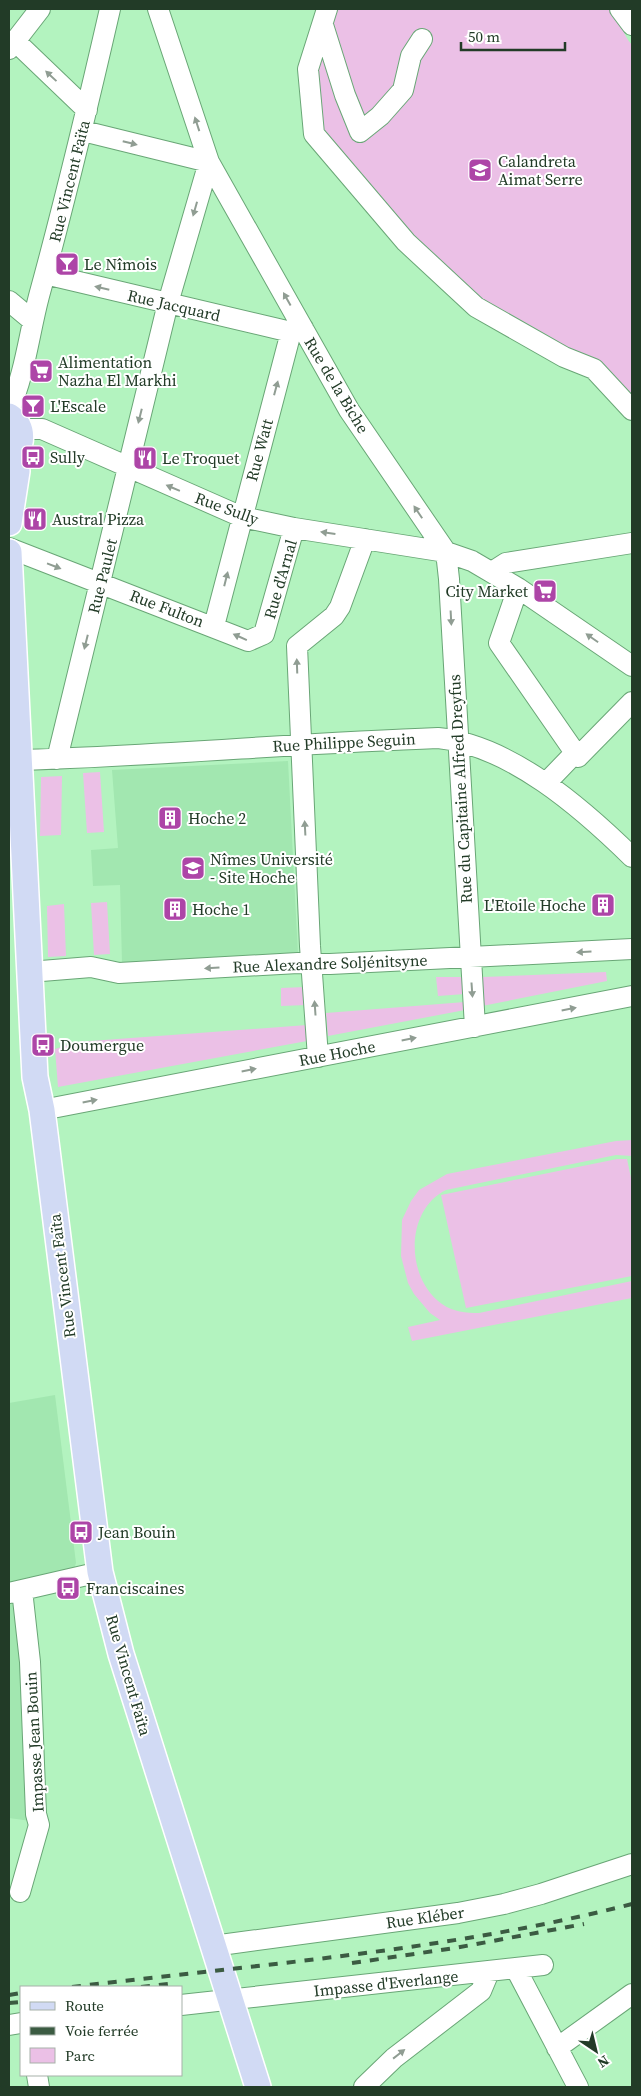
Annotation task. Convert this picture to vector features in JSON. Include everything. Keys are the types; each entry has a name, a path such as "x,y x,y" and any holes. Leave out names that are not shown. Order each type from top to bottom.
{"main road":[{"path":"9,523 17,471 11,457 20,445 12,418"},
{"name":"Rue Vincent Faïta","path":"9,550 19,760 17,886 29,972 35,1077 42,1110 100,1572 121,1654 258,2087"}],"street":[{"path":"40,9 12,46 87,110"},
{"name":"Rue Vincent Faïta","path":"12,418 33,321 83,131 110,9"},
{"name":"Rue de la Biche","path":"158,9 209,162 297,330 446,552"},
{"path":"620,9 632,25"},
{"path":"325,17 345,95 360,132 380,116 403,90 411,56 422,39"},
{"path":"325,17 313,48 308,69 310,106 314,134 333,159 406,242 476,307 564,357 594,369 632,410"},
{"path":"83,131 209,162"},
{"name":"Rue Paulet","path":"57,759 168,304 209,162"},
{"name":"Rue Jacquard","path":"45,274 168,304 297,330"},
{"path":"9,301 33,321"},
{"name":"Rue Watt","path":"214,626 242,517 297,330"},
{"name":"Rue Sully","path":"12,418 42,429 242,517 294,528 446,552"},
{"name":"Rue d'Arnal","path":"214,626 248,641 264,634 294,528"},
{"path":"318,1057 300,743 297,646 334,616 340,607 365,539"},
{"path":"492,572 506,563 632,543"},
{"name":"Rue Fulton","path":"9,550 214,626"},
{"path":"446,552 472,561 492,572 632,666"},
{"name":"Rue du Capitaine Alfred Dreyfus","path":"446,552 457,740 461,768 474,1027"},
{"path":"518,588 499,643 578,757 632,702"},
{"name":"Rue Philippe Seguin","path":"19,760 300,743 438,738 457,740 483,748 546,783 593,818 632,857"},
{"path":"546,783 575,753"},
{"name":"Rue Alexandre Soljénitsyne","path":"29,972 91,967 119,974 298,963 470,958 632,949"},
{"name":"Rue Hoche","path":"42,1110 632,996"},
{"path":"15,1592 100,1572"},
{"name":"Impasse Jean Bouin","path":"15,1592 30,1662 36,1814 39,1825 20,1892"},
{"name":"Rue Kléber","path":"213,1946 458,1913 504,1904 632,1864"},
{"name":"Impasse d'Everlange","path":"182,2005 227,1991 489,1972 543,1965"},
{"path":"516,1969 578,2087"},
{"path":"364,2087 394,2058 480,1991 489,1972"},
{"path":"557,2048 632,1994"}],"shaded area":[{"name":"Nîmes Université - Site Hoche","path":"288,761 298,953 122,963 120,885 93,886 91,850 118,848 112,770"},
{"path":"55,1395 76,1563 74,1569 9,1585 9,1403"},
{"path":"9,1602 16,1607 31,1821 9,1818"}],"green space":[{"path":"331,9 609,9 613,13 632,45 632,403 580,357 554,339 483,299 414,243 319,128 313,73"},
{"path":"100,772 104,832 87,833 83,773"},
{"path":"62,776 61,835 40,836 41,777"},
{"path":"107,902 110,954 94,955 91,903"},
{"path":"64,904 66,956 48,957 47,906"},
{"path":"606,972 607,981 482,1006 483,977"},
{"path":"436,977 463,977 465,994 438,996"},
{"path":"305,987 307,1005 281,1006 281,988"},
{"path":"465,1002 465,1010 328,1036 326,1013"},
{"path":"307,1025 307,1041 58,1087 55,1049 77,1042"},
{"path":"632,1140 632,1156 616,1155 446,1190 433,1200 423,1213 417,1228 415,1245 416,1262 421,1278 430,1292 442,1304 460,1312 479,1313 632,1281 632,1298 412,1341 408,1327 440,1320 430,1313 414,1294 408,1283 401,1256 402,1220 411,1201 419,1190 447,1174 616,1141"},
{"path":"617,1159 627,1159 632,1183 632,1276 466,1308 441,1195"}],"railway":[{"path":"81,1986 354,1955 424,1945 494,1934 632,1904"},
{"path":"352,1963 455,1948 584,1924"},
{"path":"150,1986 176,1983"},
{"path":"9,1995 20,1993"},
{"path":"9,2003 20,2002"}],"place":[{"name":"Calandreta Aimat Serre","path":"480,170"},
{"name":"Le Nîmois","path":"67,264"},
{"name":"Alimentation Nazha El Markhi","path":"41,371"},
{"name":"L'Escale","path":"33,406"},
{"name":"Sully","path":"33,457"},
{"name":"Le Troquet","path":"145,458"},
{"name":"Austral Pizza","path":"35,519"},
{"name":"City Market","path":"545,591"},
{"name":"Hoche 2","path":"170,818"},
{"name":"Nîmes Université - Site Hoche","path":"193,868"},
{"name":"L'Etoile Hoche","path":"603,905"},
{"name":"Hoche 1","path":"175,909"},
{"name":"Doumergue","path":"43,1045"},
{"name":"Jean Bouin","path":"81,1532"},
{"name":"Franciscaines","path":"68,1588"}]}
